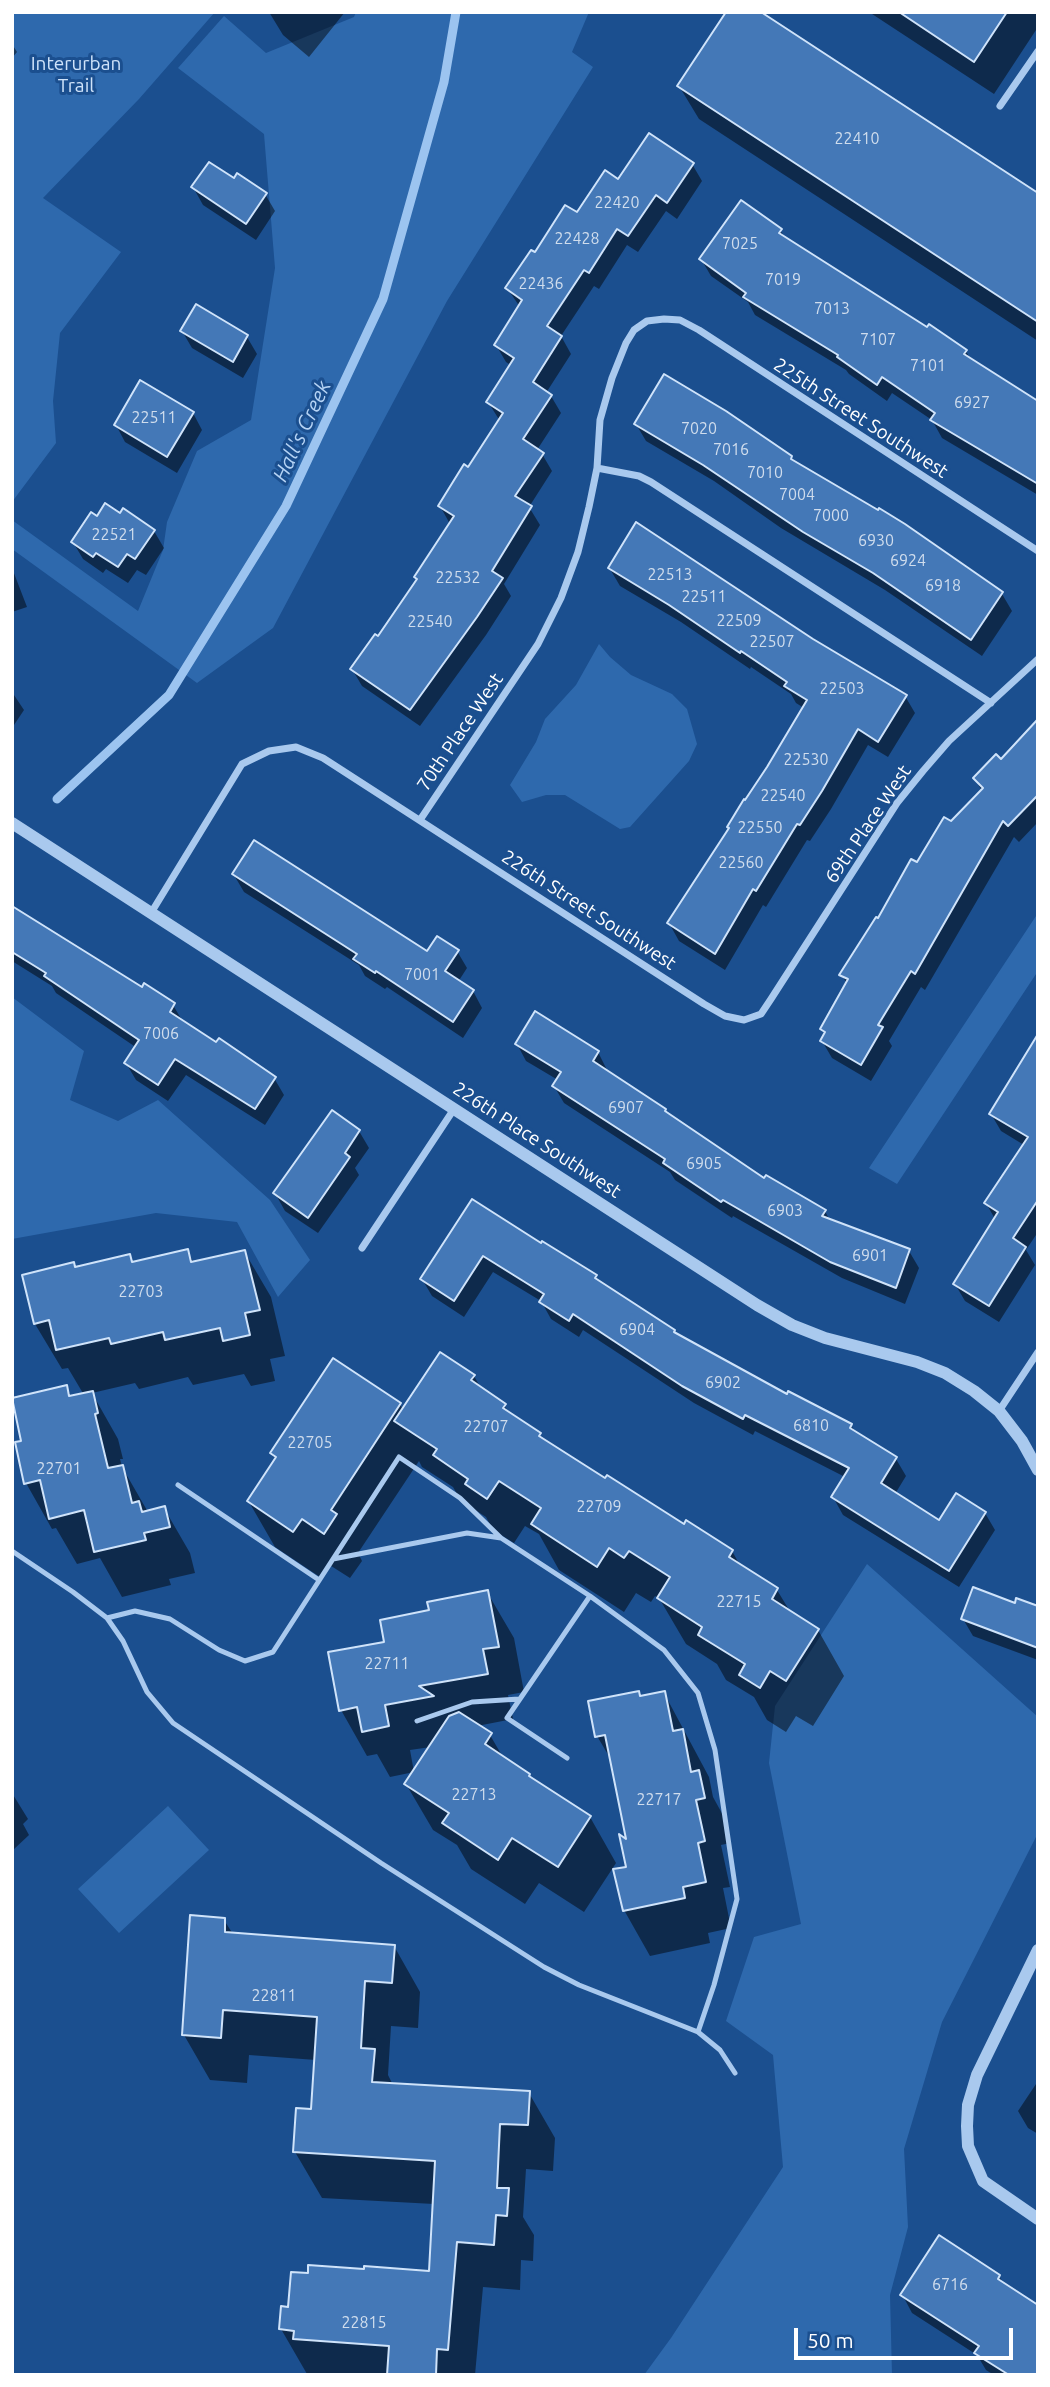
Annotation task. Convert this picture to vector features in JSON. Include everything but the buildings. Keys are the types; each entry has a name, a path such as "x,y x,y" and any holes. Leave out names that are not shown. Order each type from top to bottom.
{"street":[{"path":"1000,106 1038,51"},
{"name":"70th Place West","path":"151,913 242,764 269,751 296,747 323,758 420,820 538,644 561,598 578,552 597,468 600,420 612,378 634,330 647,321 664,319"},
{"name":"225th Street Southwest","path":"664,319 680,320 699,330 1038,551"},
{"path":"597,468 631,474 651,482 991,703"},
{"name":"69th Place West","path":"744,1020 761,1014 897,803 949,741 1038,659"},
{"name":"226th Street Southwest","path":"420,820 704,1004 725,1016 744,1020"},
{"name":"226th Place Southwest","path":"12,823 757,1305 792,1325 825,1338 917,1362 945,1373 974,1391 999,1411 1022,1441 1038,1470"},
{"path":"362,1248 454,1109"},
{"path":"999,1411 1038,1352"},
{"path":"1038,1950 977,2076 968,2105 968,2146 983,2181 1038,2219"}],"lane":[{"path":"107,1618 135,1611 170,1619 219,1650 245,1661 273,1651 399,1457 460,1498 501,1538 664,1650 698,1693 715,1750 737,1899 714,1985 698,2032"},
{"path":"178,1485 319,1580"},
{"path":"333,1559 467,1533 501,1538"},
{"path":"12,1551 107,1618 123,1641 147,1692 173,1723 381,1863 544,1967 579,1985 698,2032 720,2050 735,2073"},
{"path":"567,1758 507,1718 590,1597"},
{"path":"417,1721 472,1702 519,1699"}],"green space":[{"name":"Interurban Trail","path":"12,12 215,12 139,99 43,198 121,252 60,333 53,401 56,443 12,502"},
{"path":"356,12 589,12 572,52 593,67 447,301 273,628 197,683 12,549 12,520 138,611 163,550 167,522 197,451 251,420 275,268 264,134 178,68 224,16 266,53 354,17"},
{"path":"599,644 631,675 672,694 687,709 697,744 689,761 630,827 620,829 565,795 546,795 522,802 510,785 536,742 545,719 576,685"},
{"path":"1038,913 1038,971 897,1184 869,1168"},
{"path":"12,997 84,1051 70,1100 118,1121 158,1100 270,1200 310,1260 278,1297 237,1222 156,1213 12,1239"},
{"path":"867,1564 1038,1717 1038,1833 942,2022 904,2149 908,2227 890,2295 892,2375 644,2375 783,2167 773,2055 726,2021 754,1937 801,1924 769,1763 775,1706"},
{"path":"168,1806 209,1850 119,1933 78,1889"}],"waterway":[{"name":"Hall's Creek","path":"57,799 169,695 286,506 383,299 444,82 456,12"}]}
